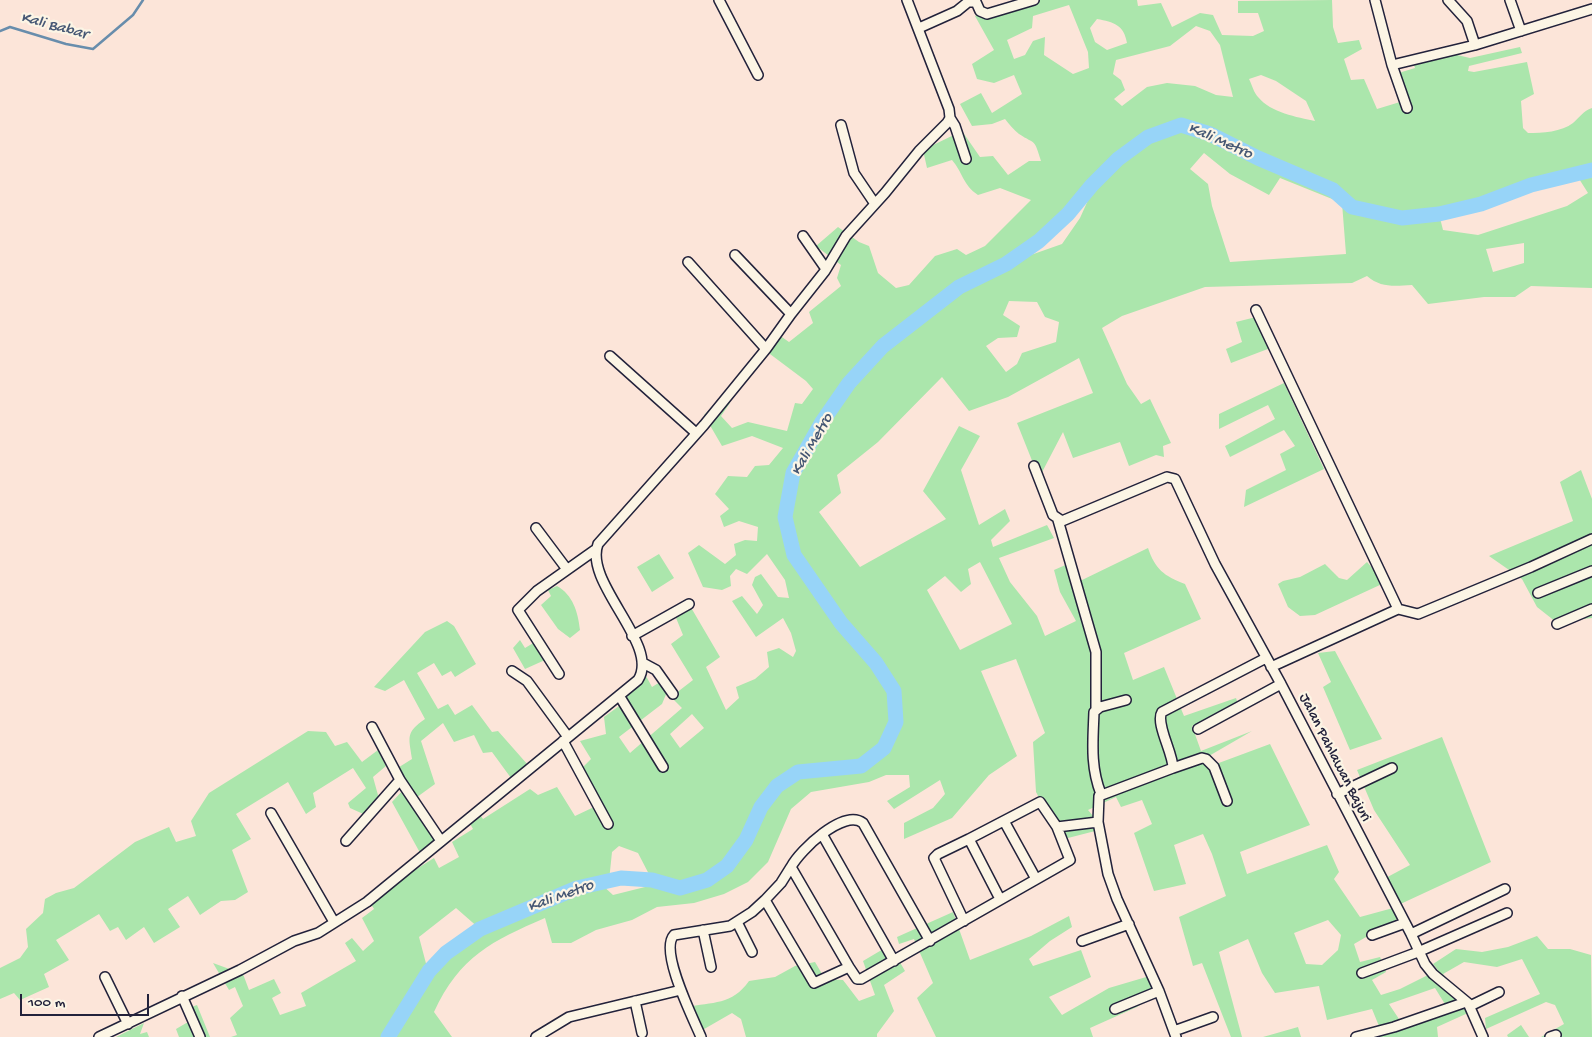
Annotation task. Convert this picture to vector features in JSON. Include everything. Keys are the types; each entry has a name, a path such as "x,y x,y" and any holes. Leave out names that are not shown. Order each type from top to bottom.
{"street":[{"path":"718,0 758,76"},
{"path":"907,0 950,118 956,126 966,159"},
{"path":"917,25 957,11 968,2 976,2 980,11 987,14 1034,0"},
{"path":"1375,0 1392,66 1407,108"},
{"path":"1448,0 1467,21 1476,45"},
{"path":"1510,0 1521,31"},
{"path":"1392,66 1476,45 1592,9"},
{"path":"559,674 518,610 537,590 566,568 595,550 601,539 696,433 766,349 826,269 846,236 950,118"},
{"path":"841,124 854,173 875,204"},
{"path":"803,236 826,269"},
{"path":"735,255 791,314"},
{"path":"688,262 766,349"},
{"path":"1256,310 1398,609"},
{"path":"610,356 696,433"},
{"path":"1034,466 1053,515 1058,520 1096,652 1096,708 1092,754 1094,773 1102,794 1098,822 1108,874 1128,924 1159,991 1175,1034 1213,1017"},
{"name":"Jalan Pahlawan Bajuri","path":"1058,520 1062,521 1167,477 1176,479 1215,564 1281,684 1411,934 1418,952 1434,974 1468,1004 1483,1037"},
{"path":"536,528 566,568"},
{"path":"1271,667 1398,609 1418,614 1531,567 1592,539"},
{"path":"99,1037 240,970 294,941 318,933 367,902 620,697 638,680 643,671 643,663 632,636 598,569 595,550"},
{"path":"1538,593 1592,571"},
{"path":"632,636 690,604"},
{"path":"1557,624 1592,609"},
{"path":"1173,768 1173,758 1159,721 1162,712 1266,658"},
{"path":"643,663 656,670 673,694"},
{"path":"512,671 527,681 566,739 608,824"},
{"path":"1198,730 1281,684"},
{"path":"620,697 663,767"},
{"path":"1096,708 1126,700"},
{"path":"372,727 400,780 442,841"},
{"path":"1102,794 1202,758 1206,759 1214,767 1227,801"},
{"path":"1337,794 1392,768"},
{"path":"346,840 400,780"},
{"path":"791,867 849,967 857,979 861,979 1070,860 1057,827 1040,802 938,854 934,858 964,920"},
{"path":"271,813 334,922"},
{"path":"701,1037 681,990 669,948 670,939 681,932 720,928 737,922 765,900 781,883 810,842 822,834 855,819 863,824 930,941"},
{"path":"1004,821 1036,879"},
{"path":"1057,827 1098,822"},
{"path":"822,834 894,961"},
{"path":"969,839 1000,900"},
{"path":"1411,934 1506,889"},
{"path":"765,900 814,984 849,967"},
{"path":"1362,973 1418,952 1507,913"},
{"path":"737,922 752,952"},
{"path":"1372,935 1405,923"},
{"path":"1082,941 1128,924"},
{"path":"703,930 711,967"},
{"path":"105,977 128,1024"},
{"path":"536,1037 569,1017 681,990"},
{"path":"1115,1009 1159,991"},
{"path":"1356,1037 1468,1004 1499,992"},
{"path":"182,996 200,1037"},
{"path":"635,1001 642,1033"},
{"path":"550,1028 553,1037"}],"green space":[{"path":"1023,0 1137,0 1138,6 1161,3 1172,27 1200,13 1213,15 1222,35 1253,36 1264,31 1258,13 1238,13 1238,1 1332,0 1333,27 1338,43 1359,40 1362,49 1344,59 1351,80 1364,79 1377,109 1400,102 1392,75 1415,68 1413,61 1456,47 1457,55 1470,58 1520,47 1522,53 1469,66 1468,71 1474,72 1527,62 1534,94 1521,101 1523,128 1528,133 1558,130 1573,123 1584,112 1592,108 1592,288 1531,286 1515,297 1484,297 1428,304 1412,285 1394,286 1377,283 1367,276 1352,283 1205,287 1122,316 1102,328 1127,384 1141,404 1150,399 1171,443 1163,446 1164,457 1156,455 1129,466 1120,442 1073,458 1063,432 1039,478 1017,423 1093,393 1079,358 1008,397 969,411 942,377 878,442 837,475 841,493 819,512 860,567 946,519 923,491 959,426 980,436 961,470 979,525 1005,509 1010,521 991,540 993,547 1047,525 1054,538 999,558 1010,582 1037,616 1045,636 1076,621 1060,592 1054,570 1070,563 1080,581 1148,548 1157,567 1161,571 1185,584 1201,619 1124,653 1133,680 1164,667 1184,716 1236,698 1239,707 1192,726 1201,751 1252,731 1202,760 1208,767 1270,744 1310,825 1240,852 1247,874 1327,845 1339,872 1334,879 1360,917 1393,908 1380,881 1410,865 1374,810 1357,770 1442,737 1491,862 1394,907 1399,918 1354,944 1360,962 1380,957 1386,972 1372,980 1381,995 1400,989 1438,970 1433,964 1456,949 1482,952 1508,947 1537,936 1548,949 1570,949 1591,955 1592,1037 1541,1037 1564,1024 1555,1005 1546,1002 1486,1029 1485,1018 1540,994 1522,959 1497,967 1464,962 1443,974 1459,993 1468,1013 1437,1027 1438,1037 1377,1037 1381,1031 1372,1009 1327,1020 1319,986 1275,993 1262,973 1248,939 1219,952 1242,1037 1231,1037 1202,963 1193,966 1179,917 1226,896 1203,834 1174,845 1186,884 1154,891 1134,833 1152,824 1142,800 1121,807 1116,797 1088,810 1098,822 1099,830 1068,838 1051,820 1036,792 1033,742 1045,733 1016,659 981,671 1017,756 989,775 952,818 904,839 904,823 933,808 945,794 940,780 894,809 887,801 910,787 909,775 886,775 869,782 811,792 791,809 768,862 748,882 724,894 694,903 657,907 632,920 596,930 571,943 552,943 545,918 493,943 479,953 455,977 434,1012 452,1037 231,1037 237,1035 230,1018 243,1006 235,987 229,990 213,963 243,974 249,990 274,979 281,993 272,998 280,1015 306,1006 301,993 356,961 345,943 352,938 363,951 374,941 362,918 374,909 371,904 407,875 434,858 439,868 459,857 452,842 473,829 467,818 478,812 483,819 530,789 538,795 557,787 575,816 594,807 577,773 591,759 580,741 606,734 604,717 626,701 627,696 646,676 652,687 660,682 667,692 662,704 619,737 630,753 682,708 671,697 693,680 671,644 683,635 672,608 686,599 720,657 706,667 726,710 739,698 736,687 755,679 769,667 767,652 779,648 793,657 796,651 791,633 783,618 756,637 732,601 742,596 757,614 763,605 752,585 755,577 761,574 778,597 789,598 785,580 767,554 747,574 736,569 730,576 731,586 722,590 703,587 688,553 699,545 725,564 736,555 734,544 745,540 757,541 758,527 739,521 724,527 720,516 729,509 715,494 728,476 747,477 755,466 769,465 783,448 752,436 722,446 704,415 723,396 729,394 730,403 721,416 732,428 748,422 787,431 795,403 802,404 813,389 806,381 762,348 776,333 789,342 813,323 809,312 841,286 837,278 841,265 816,246 838,227 859,242 869,246 878,273 896,288 909,285 935,256 957,249 966,255 985,246 1031,200 1000,188 978,195 966,183 952,160 927,168 923,150 962,131 980,157 993,156 1008,175 1029,161 1041,161 1034,143 1019,134 1005,119 992,124 972,126 960,104 981,93 992,113 1022,94 1014,75 994,83 977,79 972,64 994,50 975,16","holes":["1069,5 1088,52 1089,68 1073,74 1044,55 1045,37 1033,41 1025,55 1014,59 1007,40 1032,28 1033,16","1097,19 1108,21 1121,28 1127,43 1107,50 1095,42 1090,28","1196,26 1210,31 1220,45 1233,97 1216,95 1195,86 1167,83 1147,87 1122,106 1114,99 1125,90 1121,80 1113,74 1116,60 1170,46","1261,75 1276,81 1306,101 1315,121 1277,111 1263,102 1249,79","1204,153 1230,174 1269,195 1280,178 1342,203 1346,254 1230,262 1212,206 1208,184 1190,169","1576,174 1588,193 1567,206 1478,235 1443,230 1439,214","1091,185 1094,187 1080,218 1062,244 1008,263 1039,241 1068,214","1524,243 1524,263 1493,272 1486,249","1009,301 1037,302 1045,317 1059,322 1056,342 1022,353 1017,364 1006,372 986,346 998,338 1017,337 1020,326 1003,315","980,562 1012,624 960,650 927,590 945,576 961,592 971,584 968,569","692,714 704,728 680,748 670,734","619,846 638,853 652,880 661,883 613,895 600,883 609,881 612,852","456,908 480,929 446,953 428,971 419,937","1328,920 1341,935 1338,950 1322,965 1306,964 1294,933","1435,988 1448,1009 1413,1020 1399,1019 1389,1004"]},
{"path":"1260,316 1273,347 1231,363 1226,349 1242,342 1236,322"},
{"path":"1284,383 1324,469 1244,507 1246,490 1286,470 1280,454 1295,446 1284,430 1230,457 1225,446 1275,419 1268,405 1219,429 1219,414"},
{"path":"1581,470 1592,499 1592,618 1556,622 1537,607 1522,579 1489,556 1573,521 1560,482"},
{"path":"659,554 674,578 652,592 637,567"},
{"path":"1367,562 1381,578 1382,584 1315,615 1300,616 1288,607 1278,584 1300,577 1325,564 1339,578 1347,580"},
{"path":"557,586 571,599 578,617 580,630 570,638 558,629 541,605 551,596 548,590"},
{"path":"447,621 454,626 476,664 455,677 451,671 442,676 434,663 417,673 438,709 448,704 455,715 472,705 492,732 498,731 528,765 511,778 492,752 483,753 474,735 454,742 443,723 421,741 435,784 413,800 439,848 424,860 392,802 404,789 396,769 412,759 411,732 425,719 404,680 385,691 374,687 425,632"},
{"path":"520,640 525,648 535,642 545,660 525,669 513,648"},
{"path":"1335,651 1382,739 1350,750 1323,687 1331,682 1318,653"},
{"path":"308,731 326,732 335,746 347,742 362,762 378,750 386,766 373,777 381,806 370,817 350,808 348,803 366,788 353,768 313,793 316,807 306,814 288,782 236,814 251,839 232,850 248,892 235,900 221,901 200,915 188,896 168,909 180,927 154,943 144,927 126,940 118,927 110,931 99,914 56,940 69,960 44,974 49,987 20,1000 14,993 0,999 0,968 20,958 28,947 26,929 43,913 45,899 56,893 74,888 135,842 169,827 176,842 196,836 191,821 209,793"},
{"path":"953,912 970,960 1031,936 1069,916 1072,927 1050,941 1029,959 1033,966 1081,950 1091,977 1049,997 1062,1015 1109,988 1153,975 1159,991 1137,1007 1090,1028 1093,1037 936,1037 917,998 933,983 914,939 899,944 897,937"},
{"path":"890,945 905,971 884,985 894,1011 877,1034 877,1037 746,1037 741,1019 732,1013 699,1032 686,1007 721,1001 743,989 749,981 775,977 795,966 815,962 825,979 843,980 859,1001 875,995 863,961"},
{"path":"197,1005 210,1037 179,1037 176,1029 188,1022 184,1010"},
{"path":"144,1023 140,1034 147,1032 149,1037 116,1037"},
{"path":"1521,1025 1529,1037 1508,1037 1507,1035"},
{"path":"1298,1027 1301,1037 1263,1037"}],"waterway":[{"name":"Kali Babar","path":"0,31 10,27 66,44 93,49 133,15 143,0"},
{"name":"Kali Metro","path":"388,1037 429,971 446,953 480,929 577,888 621,878 652,880 680,888 707,880 727,866 746,840 761,807 777,786 798,772 861,766 884,748 896,722 894,691 876,663 841,623 794,555 785,517 793,473 822,422 849,383 883,346 959,287 1006,264 1039,241 1068,214 1092,185 1118,159 1148,137 1181,125 1210,134 1258,158 1333,190 1352,207 1402,218 1439,214 1481,204 1531,185 1592,170"}]}
